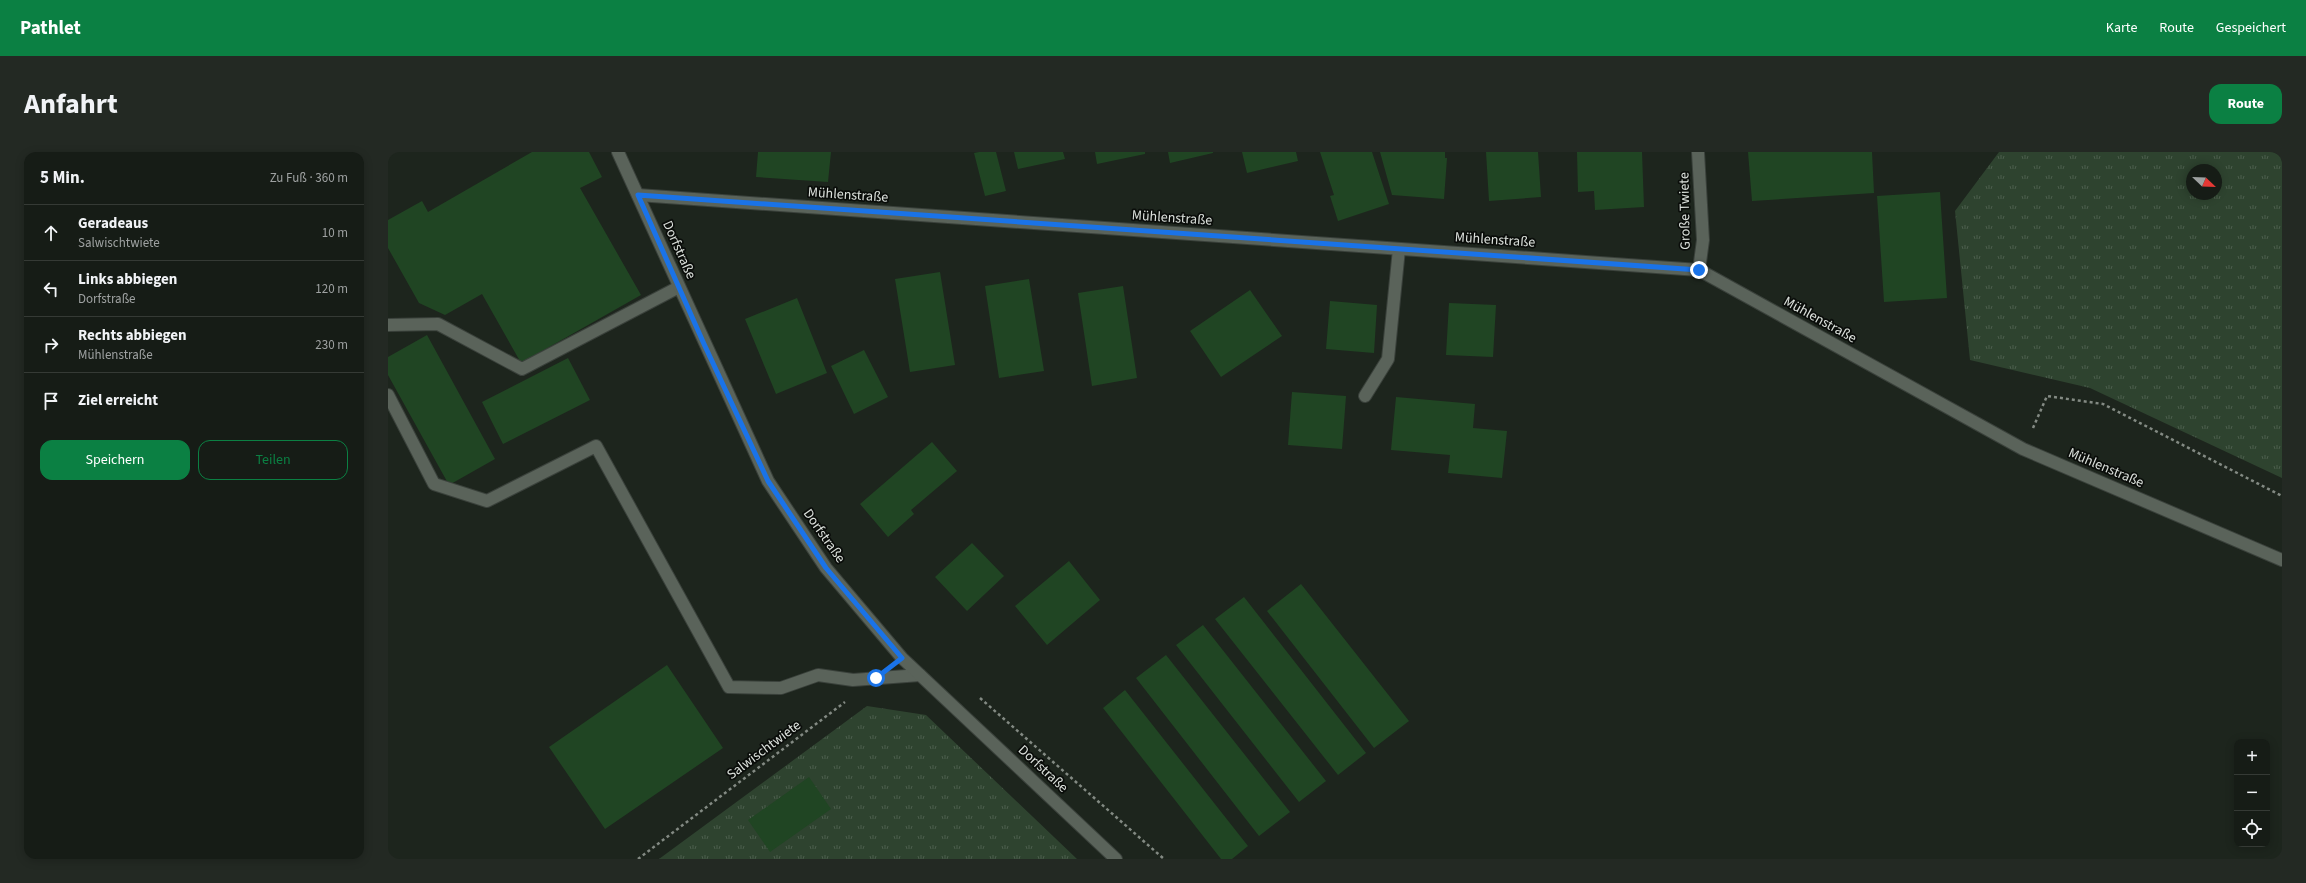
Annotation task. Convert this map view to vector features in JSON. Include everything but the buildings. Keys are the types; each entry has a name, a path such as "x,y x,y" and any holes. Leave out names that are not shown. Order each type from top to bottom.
{"street":[{"name":"Dorfstraße","path":"618,152 768,481 826,568 902,658 1116,859"},
{"name":"Große Twiete","path":"1698,152 1703,240 1699,270"},
{"name":"Mühlenstraße","path":"638,195 1699,270 2023,449 2282,560"},
{"path":"1365,396 1388,359 1399,249"},
{"path":"388,325 438,324 522,369 679,287"},
{"path":"388,395 434,484 487,502 596,446 729,687 781,688 818,675 853,680 920,675"}],"path":[{"path":"2023,449 2047,396 2103,404 2282,496"},
{"name":"Salwischtwiete","path":"638,859 876,678"},
{"path":"974,692 1164,859"}],"green space":[{"path":"1999,152 2282,152 2282,478 2090,388 1970,360 1955,211"},
{"path":"867,706 926,715 1077,859 659,859"}],"route":[{"path":"876,678 902,658 826,568 768,481 704,344 638,195 1699,270"}]}
